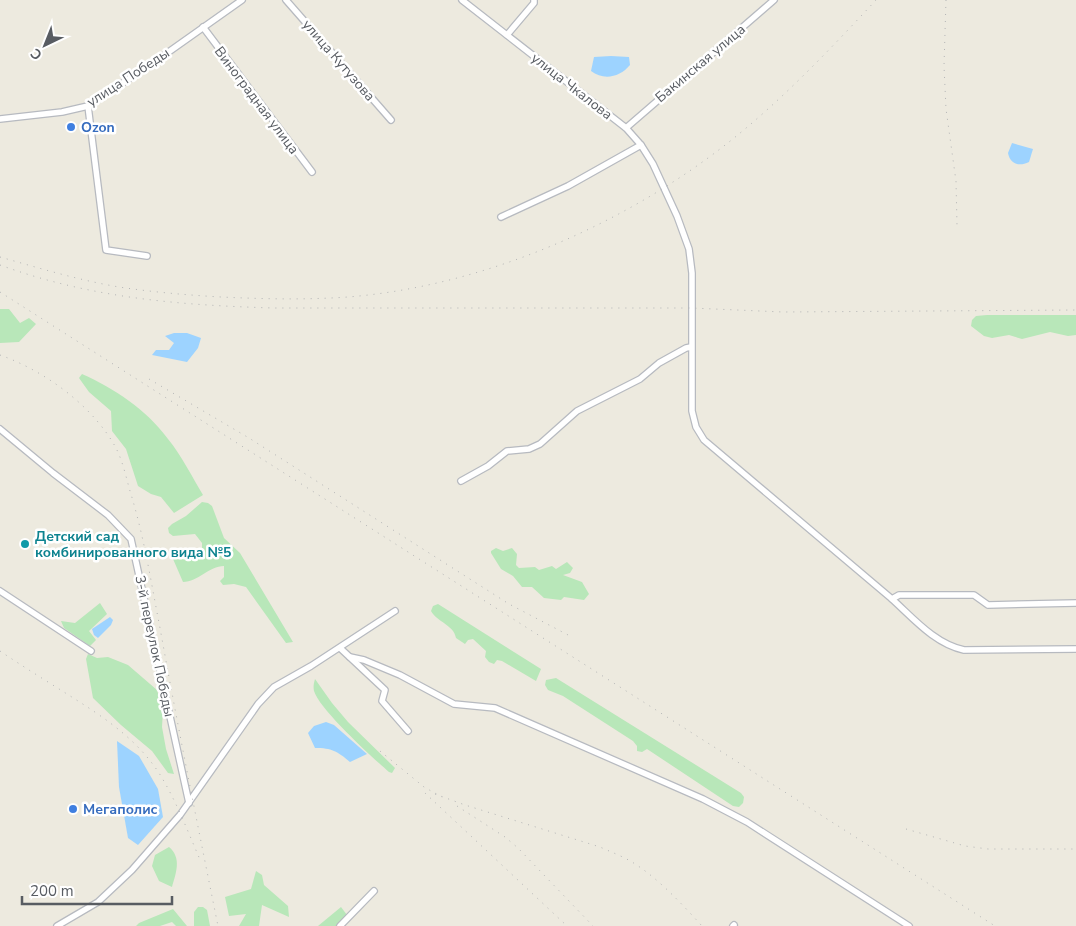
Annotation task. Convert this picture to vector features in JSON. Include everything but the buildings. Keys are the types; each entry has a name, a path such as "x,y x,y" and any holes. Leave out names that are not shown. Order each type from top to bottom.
{"street":[{"name":"улица Победы","path":"0,119 62,112 88,106 242,0"},
{"name":"улица Кутузова","path":"286,0 391,120"},
{"name":"улица Чкалова","path":"462,0 626,128 641,145 664,187 690,249 692,272 692,411 699,434 742,473 942,643 964,650 1076,649"},
{"path":"507,35 534,3 534,0"},
{"name":"Бакинская улица","path":"626,128 774,0"},
{"name":"Виноградная улица","path":"203,27 312,172"},
{"path":"88,106 106,250 147,256"},
{"path":"500,217 568,186 641,145"},
{"path":"461,481 488,466 507,451 529,449 540,444 577,411 640,379 659,363 691,347"},
{"name":"3-й переулок Победы","path":"0,429 108,515 131,538 189,803"},
{"path":"0,591 91,651"},
{"path":"892,599 899,595 974,596 988,604 1076,603"},
{"path":"57,926 98,902 132,870 189,803 258,704 274,687 340,648 395,611"},
{"path":"340,648 384,690 382,701 408,731"},
{"path":"350,657 364,660 400,675 454,704 495,708 703,799 748,822 909,926"},
{"path":"340,926 374,891"}],"green space":[{"path":"0,309 9,309 20,323 29,318 36,324 19,342 0,343"},
{"path":"1076,315 1076,335 1068,336 1050,332 1022,339 1009,335 992,338 984,336 971,326 972,320 976,316"},
{"path":"82,374 118,393 150,418 178,452 203,495 174,513 161,497 151,494 138,486 126,449 112,431 111,411 89,392 79,378"},
{"path":"202,502 212,506 224,538 240,553 293,642 286,643 246,587 234,584 223,585 220,581 224,577 224,566 213,568 194,580 183,582 170,552 192,548 202,549 202,543 195,534 173,536 169,533 168,528"},
{"path":"496,548 503,551 512,548 517,554 516,565 519,568 535,567 539,570 552,566 556,569 567,562 573,568 570,573 563,575 582,582 589,594 584,600 564,597 561,600 544,598 532,587 522,587 513,576 501,569 491,553"},
{"path":"100,603 107,614 89,631 96,640 90,646 64,628 61,621 75,623"},
{"path":"438,604 541,669 536,681 502,661 497,660 494,664 489,662 485,657 486,651 473,639 468,640 465,644 456,638 452,630 431,611 433,606"},
{"path":"88,654 97,658 108,657 128,665 157,690 163,710 162,727 166,749 174,774 168,773 152,751 93,698 86,659"},
{"path":"556,678 741,793 744,797 743,803 739,807 733,806 647,749 642,752 637,751 637,746 633,741 563,696 548,690 545,685 546,680"},
{"path":"315,679 348,722 395,768 392,773 359,745 326,710 314,691"},
{"path":"169,847 176,856 177,861 172,887 159,881 152,866 155,855"},
{"path":"256,871 262,875 264,885 288,906 289,917 262,905 259,926 239,926 246,914 229,916 225,897 251,889"},
{"path":"198,907 203,907 207,910 210,926 194,926 194,912"},
{"path":"341,907 347,915 336,926 318,926"},
{"path":"173,909 187,926 176,926 172,922 160,926 136,926 139,923"}],"water":[{"path":"594,57 629,57 630,65 617,75 606,77 591,71"},
{"path":"1012,143 1033,149 1029,162 1016,164 1011,160 1008,153"},
{"path":"174,333 187,333 201,338 198,348 187,362 152,355 156,350 169,350 174,343 165,336"},
{"path":"110,617 113,620 111,625 98,638 94,635 92,629"},
{"path":"326,722 334,725 367,754 350,762 334,751 315,748 308,733 314,726"},
{"path":"117,741 139,756 158,789 163,817 138,845 128,838 119,787"}],"railway":[{"path":"0,257 119,287 157,292 268,299 348,297 395,291 441,282 488,269 533,253 621,213 701,163 771,107 876,0"},
{"path":"946,0 944,66 946,109 956,181 957,225"},
{"path":"0,265 34,276 101,292 168,302 237,307 691,308 783,312 1076,310"},
{"path":"0,292 995,926"},
{"path":"0,355 34,370 81,404 106,433 121,459 147,559 218,926"},
{"path":"149,379 249,438 509,604 570,636"},
{"path":"0,651 105,719 140,749 159,773 171,794 201,862"},
{"path":"380,751 424,787 442,797"},
{"path":"425,793 567,926"},
{"path":"435,794 600,847 624,858 642,868 660,883 702,926"},
{"path":"457,806 505,837 518,848 593,926"},
{"path":"906,829 965,846 988,849 1076,849"}],"place":[{"name":"Ozon","path":"71,127"},
{"name":"Детский сад комбинированного вида №5","path":"25,544"},
{"name":"Мегаполис","path":"73,809"}]}
